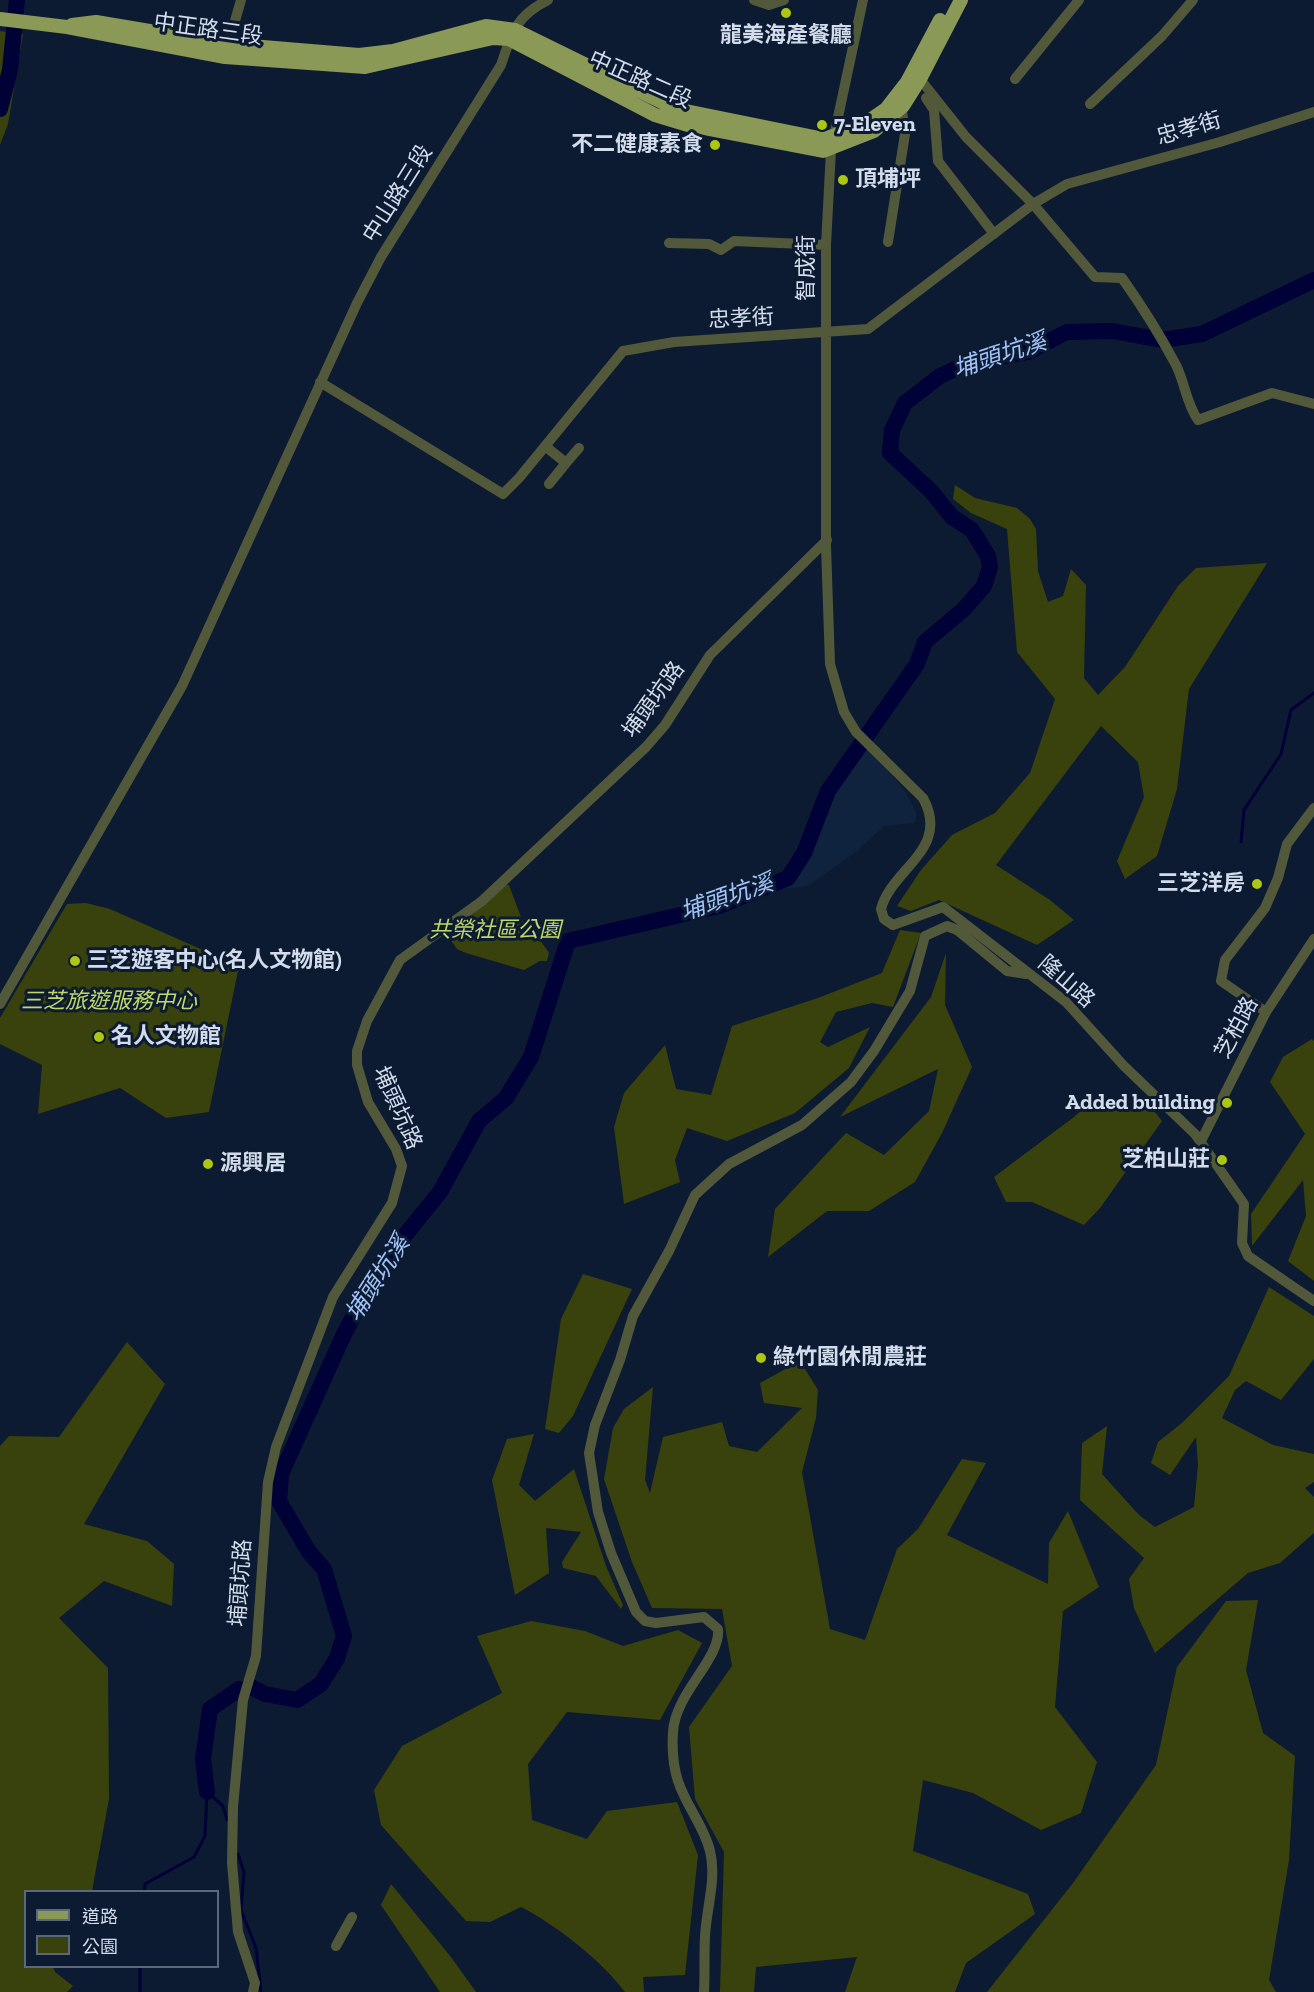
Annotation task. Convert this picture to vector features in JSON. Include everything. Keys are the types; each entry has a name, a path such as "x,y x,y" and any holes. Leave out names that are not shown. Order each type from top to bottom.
{"main road":[{"path":"899,102 950,0"},
{"path":"832,143 874,131 918,83 961,0"},
{"name":"中正路三段","path":"0,19 29,21 226,51 365,67 512,34"},
{"name":"中正路二段","path":"512,34 662,117 688,125 816,150 832,143"}],"street":[{"path":"226,51 241,0"},
{"path":"512,34 527,11 548,0"},
{"path":"754,0 769,5 784,0"},
{"name":"智成街","path":"827,540 826,245 832,143 864,0"},
{"path":"1015,79 1079,0"},
{"path":"1090,104 1162,36 1193,0"},
{"name":"中山路三段","path":"0,1004 182,686 320,382 381,257 501,65 512,34"},
{"path":"918,83 966,137 1033,204 1054,232 1095,277 1122,278 1177,366 1185,397 1198,420 1272,393 1314,404"},
{"path":"918,83 934,110 938,160 994,234"},
{"path":"888,242 905,134 899,102"},
{"name":"忠孝街","path":"320,382 503,494 622,351 674,342 827,333 868,328 1033,204 1067,184 1314,112"},
{"path":"669,243 709,244 721,250 734,241 826,245"},
{"path":"545,446 566,463"},
{"path":"549,484 579,448"},
{"name":"隆山路","path":"827,540 830,664 844,712 856,732 923,798 929,809 931,823 926,845 884,899 881,909 884,919 893,926 943,907 1028,975 1066,1002 1124,1066 1201,1141 1245,1203 1242,1243 1248,1256 1314,1301"},
{"name":"埔頭坑路","path":"254,1992 255,1983 238,1932 232,1863 233,1815 241,1715 256,1656 268,1482 276,1447 333,1297 344,1276 392,1203 402,1166 396,1149 368,1102 357,1065 357,1051 367,1021 400,960 483,901 638,755 666,725 710,655 827,540"},
{"path":"1266,1012 1221,981 1225,960 1265,908 1278,878 1287,844 1314,808"},
{"path":"704,1992 705,1936 712,1863 706,1838 678,1782 674,1764 673,1732 675,1715 714,1648 718,1629 704,1617 656,1623 645,1621 636,1612 611,1553 598,1512 589,1453 595,1425 633,1316 669,1251 695,1195 729,1164 802,1125 851,1082 874,1051 910,991 925,936 947,926 957,930 1007,971 1028,975"},
{"name":"芝柏路","path":"1201,1141 1266,1012 1314,939"},
{"path":"336,1946 352,1917"}],"shaded area":[{"path":"865,748 885,766 906,793 917,814 914,823 884,826 856,852 808,886 781,889 780,885 791,877 803,860 825,806 842,776"}],"green space":[{"path":"0,31 23,34 8,124 0,145"},
{"path":"955,485 975,498 1017,508 1030,519 1036,529 1038,571 1048,602 1063,596 1071,569 1086,585 1084,678 1098,695 1125,667 1178,586 1196,568 1267,563 1189,689 1177,789 1157,856 1125,879 1117,861 1144,797 1138,762 1101,726 996,865 1050,900 1074,920 1037,945 939,900 911,911 897,906 921,870 952,835 995,813 1030,773 1055,699 1017,652 1007,529 971,513 953,499"},
{"name":"共榮社區公園","path":"504,885 509,885 522,920 534,931 549,953 547,961 540,961 524,970 457,949 445,932"},
{"name":"三芝旅遊服務中心","path":"86,903 110,909 239,966 209,1112 166,1118 120,1088 38,1114 42,1065 0,1044 0,1018 67,904"},
{"path":"900,930 921,933 893,1007 872,1003 836,1012 820,1042 828,1047 870,1027 849,1068 795,1113 727,1141 687,1128 675,1160 680,1182 624,1204 614,1127 624,1093 665,1045 676,1089 711,1095 732,1026 818,998 882,973"},
{"path":"946,953 945,1005 972,1067 942,1133 915,1182 869,1211 827,1211 768,1257 775,1209 846,1133 884,1155 929,1111 938,1069 840,1117 931,997"},
{"path":"1312,1039 1314,1041 1314,1281 1288,1261 1306,1216 1303,1180 1252,1246 1251,1214 1305,1134 1270,1082 1283,1057"},
{"path":"1102,1091 1120,1112 1146,1101 1162,1121 1100,1208 1084,1225 1032,1202 1006,1202 994,1177 1074,1117"},
{"path":"583,1274 632,1289 573,1416 559,1433 545,1429 561,1319"},
{"path":"1269,1287 1314,1316 1314,1359 1281,1400 1246,1381 1235,1390 1222,1418 1273,1445 1314,1454 1314,1482 1305,1488 1314,1497 1314,1533 1280,1563 1248,1573 1155,1653 1134,1608 1129,1579 1144,1558 1080,1500 1082,1443 1107,1426 1102,1474 1139,1515 1155,1527 1194,1507 1198,1465 1196,1437 1170,1475 1151,1463 1158,1442 1183,1422 1229,1376"},
{"path":"127,1342 165,1384 84,1524 147,1541 174,1564 172,1606 104,1581 59,1618 108,1668 109,1799 92,1890 24,1890 24,1968 53,1968 55,1972 73,1986 67,1992 0,1992 0,1446 9,1436 59,1437"},
{"path":"800,1361 818,1390 816,1418 802,1472 830,1629 865,1640 897,1549 918,1529 962,1459 986,1463 947,1535 1048,1584 1049,1543 1068,1511 1099,1587 1063,1611 1055,1707 1097,1762 1081,1813 1041,1830 973,1793 923,1780 913,1851 1028,1894 1035,1914 966,1963 955,1992 845,1992 857,1957 756,1967 754,1992 720,1992 724,1852 695,1799 689,1727 732,1666 722,1609 652,1608 632,1562 604,1479 613,1428 624,1409 653,1387 645,1480 650,1493 663,1437 722,1422 729,1446 757,1452 802,1408 764,1403 760,1383"},
{"path":"534,1434 519,1485 535,1501 574,1469 606,1566 623,1605 621,1609 596,1576 563,1568 562,1562 581,1532 546,1528 549,1573 515,1595 492,1480 507,1439"},
{"path":"1258,1600 1246,1670 1263,1733 1295,1756 1289,1860 1269,1980 1276,1992 987,1992 1073,1883 1156,1765 1177,1667 1226,1601"},
{"path":"531,1621 585,1631 623,1646 678,1630 702,1643 660,1720 567,1712 528,1764 532,1820 587,1839 607,1811 677,1802 698,1855 685,1975 643,1977 644,1992 625,1992 604,1968 577,1944 549,1923 521,1907 490,1922 466,1921 381,1825 374,1790 402,1746 502,1693 477,1636"},
{"path":"391,1884 451,1957 476,1992 440,1992 381,1905"}],"waterway":[{"path":"0,109 10,70 17,0"},
{"name":"埔頭坑溪","path":"249,1686 265,1694 297,1700 321,1684 337,1658 344,1636 324,1569 309,1552 279,1501 281,1474 344,1334 380,1266 440,1192 479,1121 506,1098 531,1057 568,941 719,906 788,878 804,853 828,791 917,664 925,642 964,609 984,586 990,567 988,556 972,530 952,517 931,491 890,453 892,430 905,403 940,376 966,364 1028,352 1067,332 1112,331 1162,340 1202,334 1314,280"},
{"path":"1241,842 1244,810 1281,754 1291,710 1314,693"},
{"name":"埔頭坑溪","path":"207,1792 203,1759 210,1709 239,1689"},
{"path":"144,1890 145,1884 194,1857 205,1836 207,1792"},
{"name":"埔頭坑溪","path":"208,1793 223,1806 227,1820"},
{"name":"埔頭坑溪","path":"238,1854 244,1872 241,1910 256,1948 261,1992"},
{"path":"140,1968 140,1992"}],"place":[{"name":"龍美海產餐廳","path":"786,13"},
{"name":"7-Eleven","path":"822,125"},
{"name":"不二健康素食","path":"715,145"},
{"name":"頂埔坪","path":"843,180"},
{"name":"三芝洋房","path":"1257,884"},
{"name":"三芝遊客中心(名人文物館)","path":"75,961"},
{"name":"名人文物館","path":"99,1037"},
{"name":"Added building","path":"1227,1103"},
{"name":"芝柏山莊","path":"1222,1160"},
{"name":"源興居","path":"208,1164"},
{"name":"綠竹園休閒農莊","path":"761,1358"}]}
